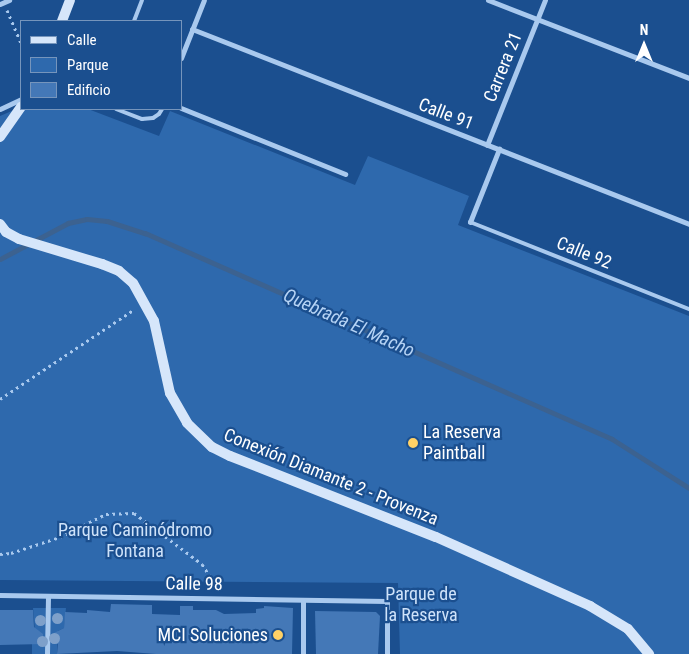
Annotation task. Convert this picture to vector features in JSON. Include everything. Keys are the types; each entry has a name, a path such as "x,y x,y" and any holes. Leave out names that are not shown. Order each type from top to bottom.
{"street":[{"path":"62,20 70,0"},
{"path":"182,55 204,0"},
{"path":"488,0 689,78"},
{"name":"Carrera 21","path":"487,145 545,0"},
{"name":"Calle 91","path":"192,29 689,224"},
{"path":"0,109 20,99"},
{"path":"0,137 20,108"},
{"path":"182,108 345,174"},
{"path":"470,222 499,149"},
{"name":"Conexión Diamante 2 - Provenza","path":"0,224 6,232 19,238 42,247 102,264 120,272 133,283 146,302 159,337 170,393 186,423 212,447 230,456 426,533 590,606 628,629 649,654"},
{"name":"Calle 98","path":"0,595 387,601 387,654"},
{"path":"47,654 48,596"},
{"path":"303,600 303,654"}],"lane":[{"path":"134,20 142,0"},
{"path":"119,110 142,119 153,118 161,110"},
{"name":"Calle 92","path":"470,222 689,309"}],"path":[{"path":"4,2 20,41"},
{"path":"0,399 146,302"},
{"path":"0,554 11,553 60,537 106,514 134,513 202,564 224,598"}],"green space":[{"path":"20,107 20,110 91,110 159,136 170,111 355,185 368,156 469,196 458,225 689,316 689,654 400,654 398,583 0,580 0,116"},
{"path":"33,608 66,608 64,628 58,631 57,653 60,654 32,654 32,644 36,644"}],"building":[{"path":"111,604 152,605 152,614 180,615 180,606 193,606 193,610 216,610 224,614 256,613 256,609 264,608 264,606 293,608 292,654 156,654 117,651 57,654 58,644 52,644 52,634 64,628 65,612 87,613 87,610 110,612"},
{"path":"0,610 33,610 34,627 43,634 43,644 0,645"},
{"path":"315,611 376,612 380,616 378,654 316,654"}],"waterway":[{"name":"Quebrada El Macho","path":"0,259 68,223 87,219 107,221 145,233 612,439 689,488"}],"place":[{"name":"La Reserva Paintball","path":"413,443"},
{"name":"MCI Soluciones","path":"278,635"}],"park label":[{"name":"Parque Caminódromo Fontana","path":"135,541"},
{"name":"Parque de la Reserva","path":"421,605"}]}
